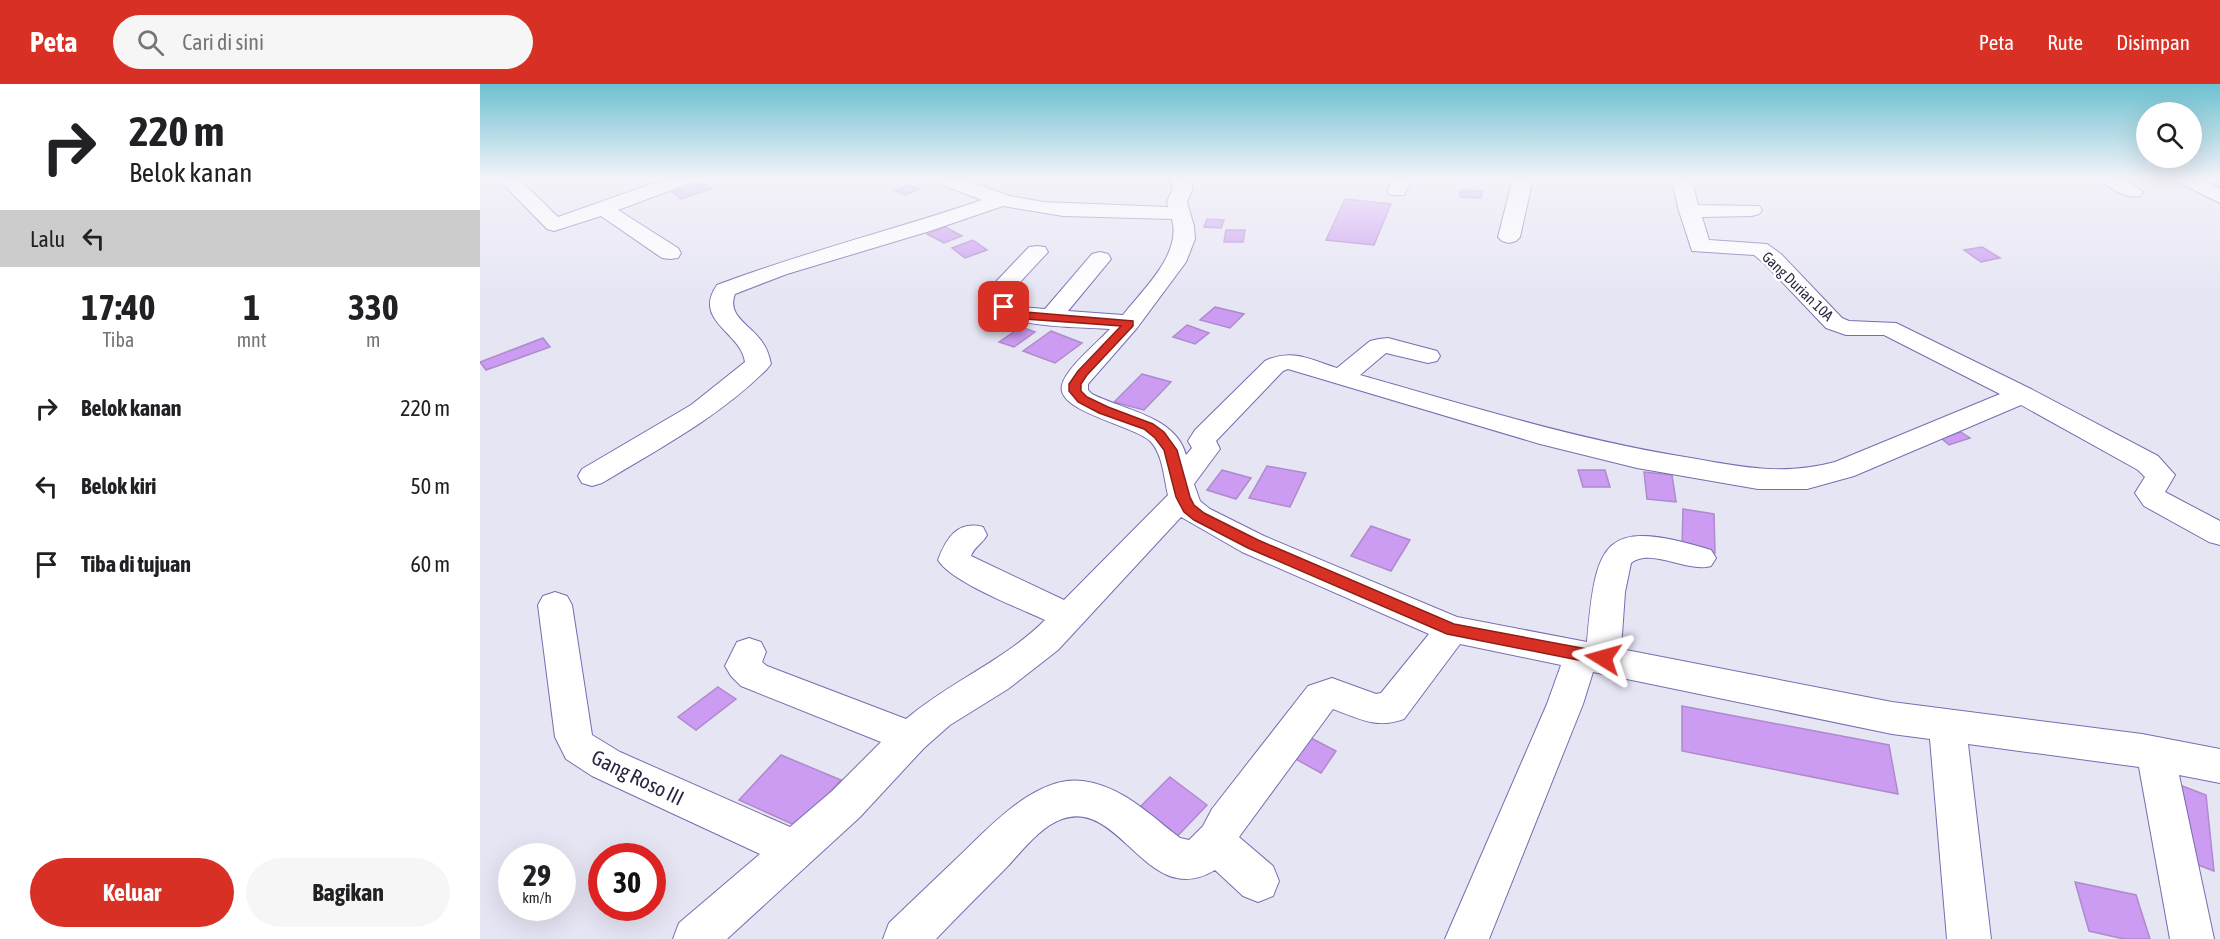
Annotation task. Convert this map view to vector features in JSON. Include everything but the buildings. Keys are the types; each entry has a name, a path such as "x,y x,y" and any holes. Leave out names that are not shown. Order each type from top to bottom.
{"street":[{"path":"547,218 554,225 576,218"},
{"path":"616,218 669,253"},
{"path":"592,476 744,380 758,364 754,348 737,332 721,309 719,300 725,290 779,269 948,218"},
{"path":"1181,218 1184,239 1175,262 1129,323 1082,373 1075,384 1075,391 1083,400 1103,410 1149,426 1160,435 1171,450 1181,490 1189,508 1199,516 1253,544 1452,629 1880,716 2156,754 2220,766"},
{"path":"1509,237 1514,218"},
{"name":"Gang Durian 10A","path":"1691,218 1700,246 1760,249 1773,259 1834,323 1846,327 1888,328 2022,395"},
{"path":"1037,252 997,294 997,302 1014,313 1050,318 1129,323"},
{"path":"1050,318 1100,259"},
{"path":"1341,378 1379,346 1388,345 1428,356"},
{"path":"695,939 846,804 936,714 995,679 1046,640 1070,617 1181,490 1206,449 1202,441 1205,436 1274,366 1284,361 1540,435 1637,459 1758,479 1807,479 1844,469 2022,395 2156,469 2161,475 2150,493 2154,500 2220,534"},
{"path":"972,535 960,543 954,560 973,572 1070,617"},
{"path":"1467,938 1565,704 1592,657 1617,558 1622,552 1633,548 1665,549 1700,558"},
{"name":"Gang Roso III","path":"555,605 574,737 579,747 606,764 796,850"},
{"path":"905,939 1017,828 1038,812 1061,800 1095,800 1117,812 1168,855 1189,861 1202,855 1217,840 1226,822 1321,697 1332,693 1376,709 1391,708 1452,629"},
{"path":"749,652 743,666 754,676 911,737"},
{"path":"1947,725 1969,939"},
{"path":"2156,754 2192,939"},
{"path":"1217,840 1222,849 1258,881"}],"route":[{"path":"1004,307 1014,313 1025,315 1129,323 1082,373 1075,384 1075,391 1083,400 1103,410 1149,426 1166,441 1171,450 1183,497 1189,508 1199,516 1253,544 1379,600 1452,629 1581,656 1603,658"}]}
